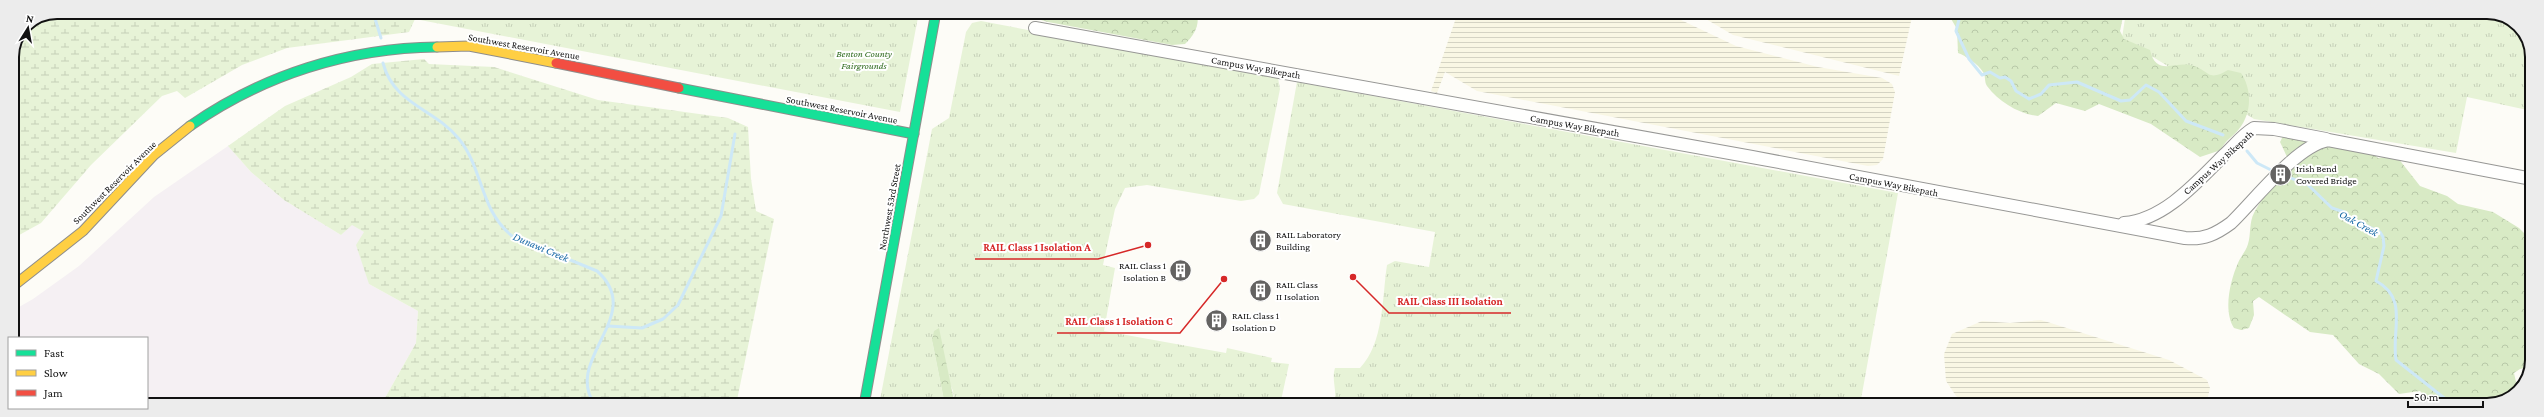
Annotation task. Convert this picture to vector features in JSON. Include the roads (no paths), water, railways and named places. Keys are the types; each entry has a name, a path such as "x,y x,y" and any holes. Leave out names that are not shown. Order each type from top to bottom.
{"main road":[{"name":"Northwest 53rd Street","path":"865,398 935,19"},
{"name":"Southwest Reservoir Avenue","path":"19,283 49,260 105,210 153,156 192,124 249,90 290,72 346,55 414,46 469,46 914,134"}],"street":[{"name":"Campus Way Bikepath","path":"1035,28 2185,238 2208,237 2231,223 2291,162 2314,144 2328,140"},
{"name":"Campus Way Bikepath","path":"2114,224 2134,223 2149,217 2166,206 2191,188 2254,128 2274,129 2525,178"}],"waterway":[{"name":"Dunawi Creek","path":"375,19 381,38"},
{"name":"Oak Creek","path":"1959,19 1956,31 1969,59 1982,75 1990,72 2000,78 2005,77 2011,81 2016,91 2029,99 2041,94 2049,85 2077,82 2121,101 2130,100 2146,85 2159,92 2186,121 2223,135"},
{"name":"Dunawi Creek","path":"383,63 388,77 396,88 405,97 438,120 459,139 473,163 487,202 493,214 512,236 597,271 610,288 613,304 610,321 594,354 588,371 588,388 592,398"},
{"path":"608,326 642,328 663,319 678,305 721,216 735,134"},
{"name":"Oak Creek","path":"2247,151 2257,163 2275,172"},
{"name":"Oak Creek","path":"2282,175 2307,184 2332,208 2344,212 2350,218 2380,232 2383,237 2384,246 2376,281 2386,288 2392,296 2396,306 2396,360 2444,398"}],"place":[{"name":"Irish Bend Covered Bridge","path":"2280,174"},
{"name":"RAIL Laboratory Building","path":"1260,240"},
{"name":"RAIL Class 1 Isolation A","path":"1148,245"},
{"name":"RAIL Class 1 Isolation B","path":"1181,271"},
{"name":"RAIL Class III Isolation","path":"1353,277"},
{"name":"RAIL Class 1 Isolation C","path":"1224,279"},
{"name":"RAIL Class II Isolation","path":"1261,290"},
{"name":"RAIL Class 1 Isolation D","path":"1216,321"}],"park label":[{"name":"Benton County Fairgrounds","path":"864,58"}]}
